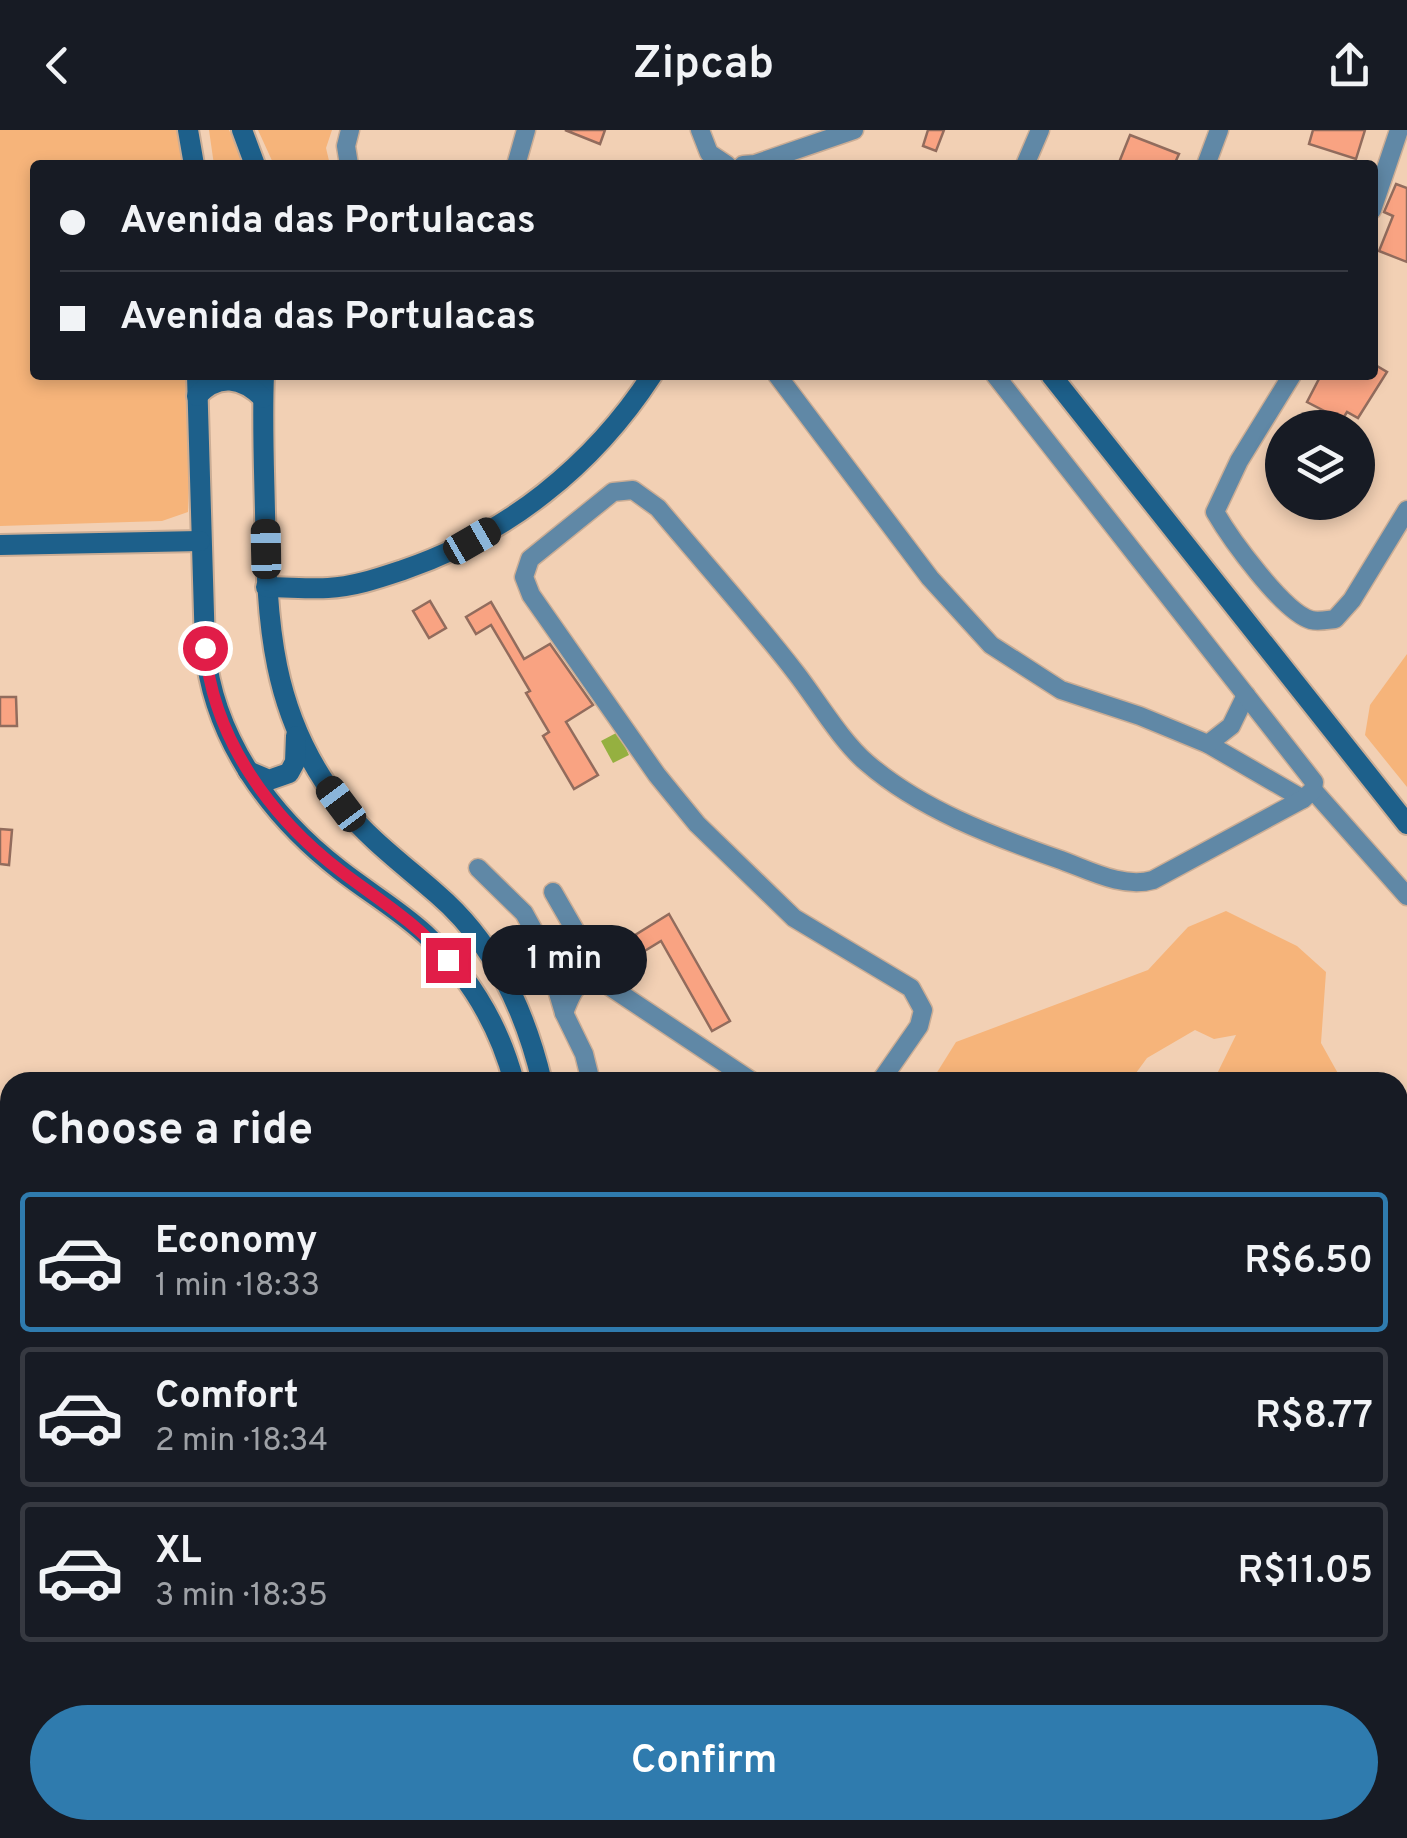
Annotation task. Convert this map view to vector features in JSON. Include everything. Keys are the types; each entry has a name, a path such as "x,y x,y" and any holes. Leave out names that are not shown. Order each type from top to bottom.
{"street":[{"path":"188,130 193,160"},
{"path":"242,130 253,160"},
{"path":"348,160 346,146 350,130"},
{"path":"517,160 526,130"},
{"path":"700,130 709,153 720,160"},
{"path":"767,160 854,130"},
{"path":"1027,160 1040,130"},
{"path":"1208,160 1219,130"},
{"path":"1378,193 1400,130"},
{"path":"226,380 248,385 263,398"},
{"path":"264,380 266,586 276,668 296,733 313,765 357,823 454,910 505,978 528,1030 539,1072"},
{"path":"266,586 331,588 360,582 418,565 472,541 524,510 572,472 614,427 648,380"},
{"path":"781,380 930,578 991,644 1062,690 1208,744 1308,795 1407,896"},
{"path":"887,1072 919,1026 923,1010 911,988 794,918 696,824 657,776 531,595 524,578 530,559 613,492 633,490 658,508 793,669 864,761 902,788 958,818 1054,858 1140,884 1308,795 1314,782 999,380"},
{"path":"1055,380 1407,824"},
{"path":"1289,380 1239,461 1215,512 1224,529 1291,610 1314,622 1335,619 1352,600 1407,510"},
{"path":"197,386 208,676 226,728 268,802 311,847 430,938 484,1003 511,1072"},
{"path":"0,545 200,541"},
{"path":"1208,744 1231,726 1246,695"},
{"path":"248,771 269,780 289,773 295,762 296,733"},
{"path":"478,868 524,913 546,953 588,1072"},
{"path":"553,892 606,984"},
{"path":"409,920 411,910 422,899 454,910"},
{"path":"564,1013 571,994 580,984 591,980 606,984 738,1072"}],"shaded area":[{"path":"0,130 186,130 186,160 30,160 30,380 187,380 191,420 188,512 162,521 0,526"},
{"path":"209,130 229,130 244,160 213,160"},
{"path":"258,130 332,130 326,148 329,160 272,160"},
{"path":"1407,654 1407,787 1365,735 1370,705"},
{"path":"618,732 629,755 613,763 601,741"},
{"path":"1226,911 1297,946 1326,972 1321,1043 1337,1072 1218,1072 1236,1035 1214,1039 1195,1030 1147,1058 1137,1072 937,1072 956,1042 1148,970 1188,927"}],"building":[{"path":"565,130 605,130 600,144"},
{"path":"928,130 944,130 936,151 923,146"},
{"path":"1313,130 1365,130 1356,159 1309,144"},
{"path":"1130,135 1179,154 1176,160 1120,160"},
{"path":"1396,184 1407,188 1407,262 1379,251 1393,216 1384,212"},
{"path":"1378,367 1387,372 1363,410 1323,410 1307,402 1318,380 1378,380"},
{"path":"430,601 446,628 429,638 413,611"},
{"path":"491,602 524,659 550,644 593,705 566,722 598,775 574,789 543,736 549,732 526,693 530,691 491,625 476,634 466,617"},
{"path":"0,697 16,697 17,726 0,726"},
{"path":"0,829 12,830 9,865 0,864"},
{"path":"669,914 730,1021 712,1031 661,941 620,966 611,950"}],"route":[{"path":"205,648 208,676 226,728 268,802 311,847 409,920 448,960"}]}
